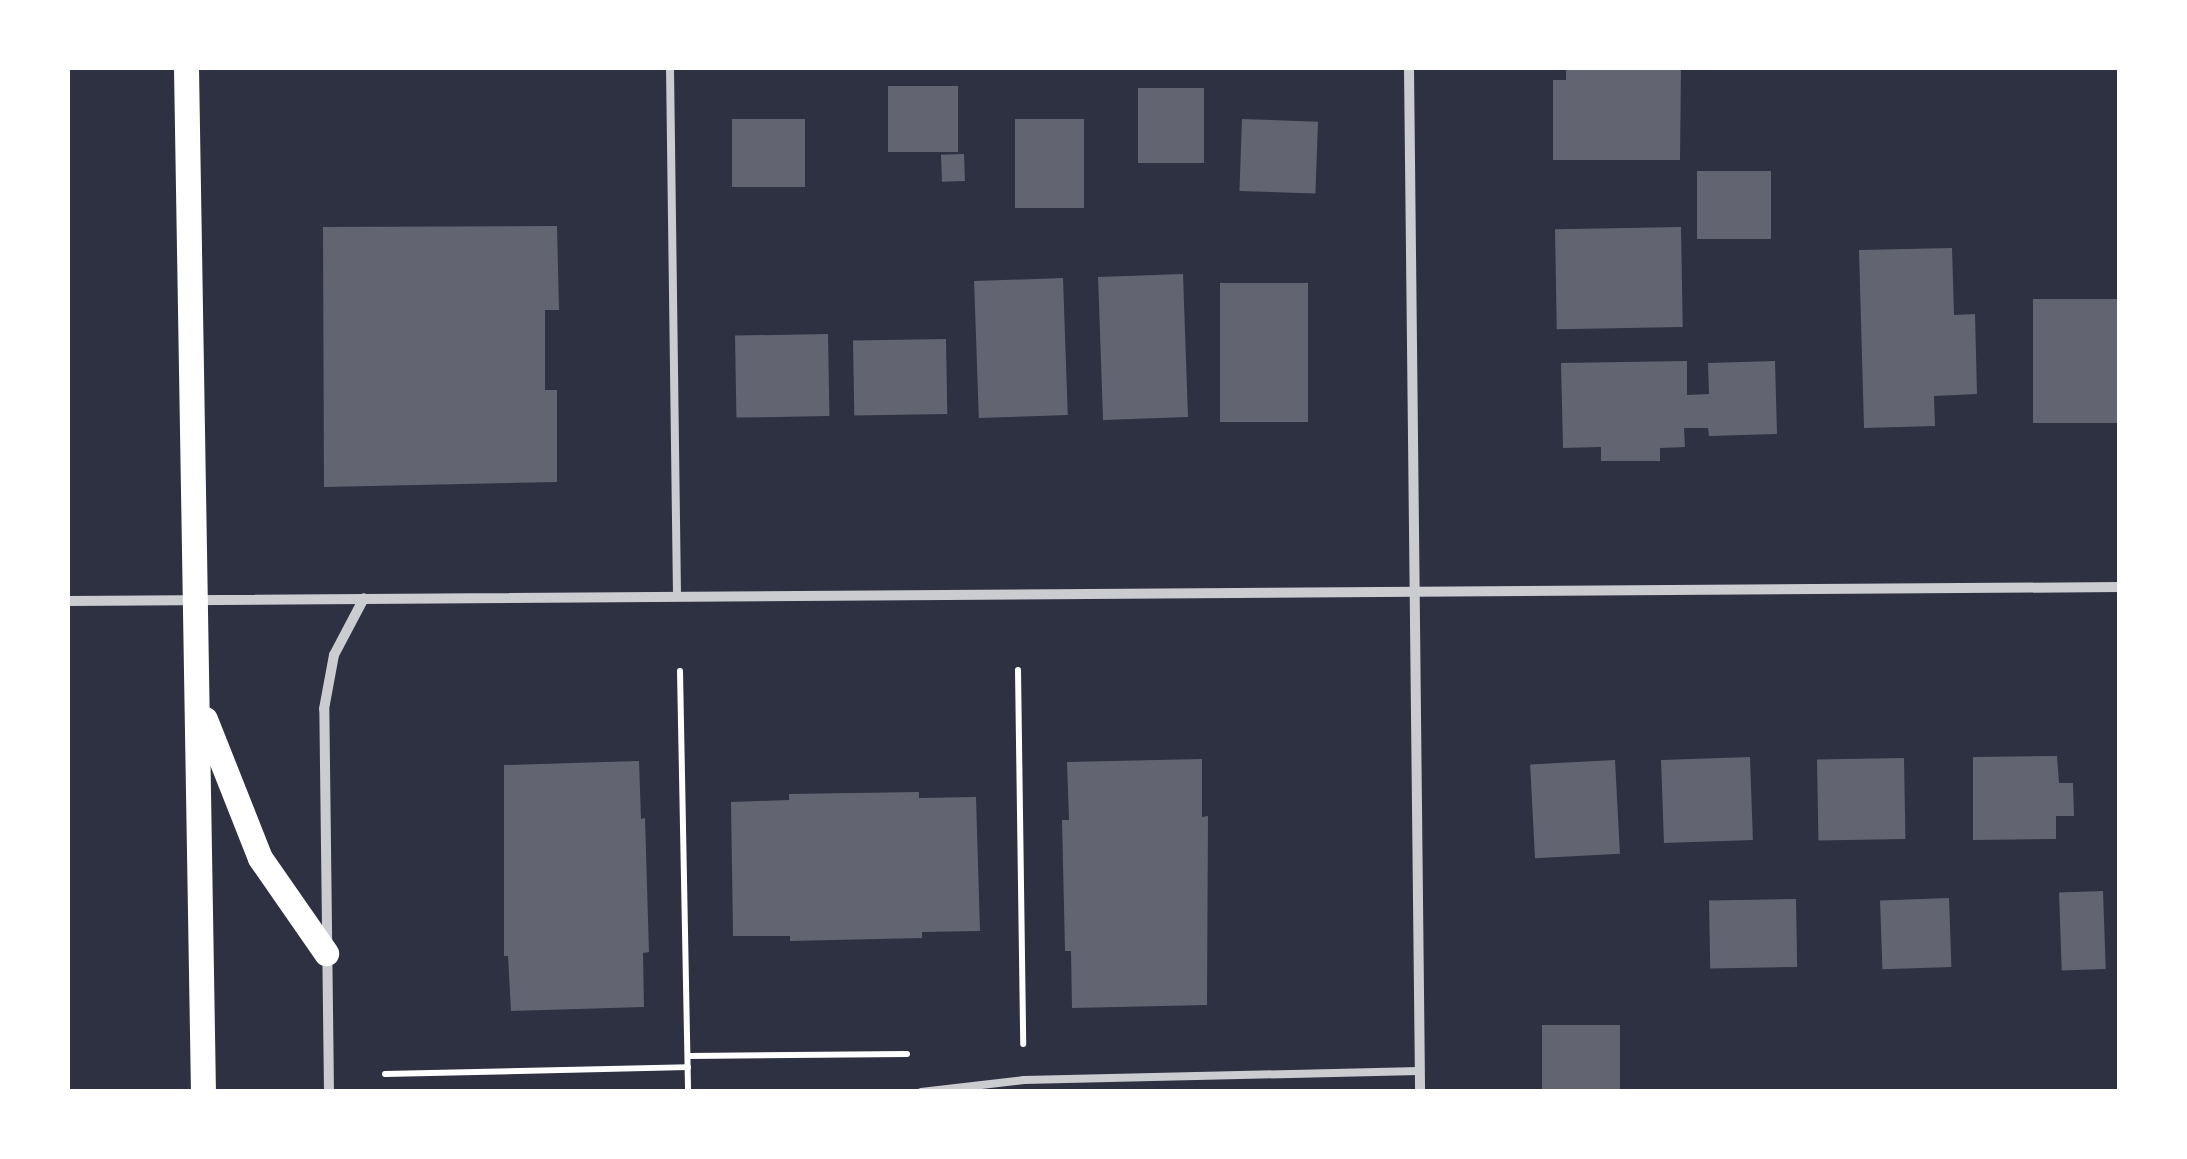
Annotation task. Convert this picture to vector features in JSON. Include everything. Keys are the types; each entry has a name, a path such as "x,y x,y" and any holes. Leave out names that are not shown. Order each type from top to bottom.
{"main road":[{"path":"186,68 204,1092"},
{"path":"197,697 238,812 260,858 326,953"}],"street":[{"path":"1409,68 1420,1092"},
{"path":"68,601 2120,587"},
{"path":"329,1092 324,710 334,655 345,626 364,598"}],"lane":[{"path":"670,68 676,594"},
{"path":"921,1092 1024,1080 1419,1071"}],"path":[{"path":"1018,670 1024,1080"},
{"path":"680,671 688,1092"},
{"path":"688,1056 924,1054"},
{"path":"385,1074 688,1067"}],"building":[{"path":"1566,68 1681,68 1680,160 1553,160 1553,80 1566,80"},
{"path":"888,86 958,86 958,152 888,152"},
{"path":"1138,88 1204,88 1204,163 1138,163"},
{"path":"732,119 805,119 805,187 732,187"},
{"path":"1015,119 1084,119 1084,208 1015,208"},
{"path":"1242,119 1318,122 1315,194 1239,191"},
{"path":"964,154 965,181 942,182 941,155"},
{"path":"1697,171 1771,171 1771,239 1697,239"},
{"path":"557,226 559,310 545,310 545,390 557,390 557,482 324,487 323,227"},
{"path":"1681,227 1683,327 1557,329 1555,229"},
{"path":"1952,248 1954,315 1975,314 1977,394 1934,396 1935,426 1864,428 1859,250"},
{"path":"1183,274 1188,417 1103,420 1098,277"},
{"path":"1063,278 1068,415 979,418 974,281"},
{"path":"1220,283 1308,283 1308,422 1220,422"},
{"path":"2033,299 2120,299 2120,423 2033,423"},
{"path":"828,334 829,416 736,418 735,336"},
{"path":"946,339 947,414 854,416 853,341"},
{"path":"1687,361 1687,395 1709,394 1708,363 1775,361 1777,434 1709,436 1708,428 1684,428 1685,447 1660,448 1660,461 1601,461 1601,447 1563,448 1561,363"},
{"path":"2057,756 2059,783 2073,783 2074,816 2056,816 2056,839 1973,840 1973,757"},
{"path":"1750,757 1753,840 1664,843 1661,760"},
{"path":"1904,758 1905,839 1818,841 1817,760"},
{"path":"1202,759 1202,817 1208,816 1207,1005 1072,1008 1071,951 1065,951 1062,820 1069,820 1067,762"},
{"path":"1615,760 1620,854 1535,858 1530,764"},
{"path":"639,761 641,819 645,818 649,952 643,953 644,1007 511,1011 508,956 504,956 504,765"},
{"path":"919,792 919,798 976,797 980,931 922,932 922,938 790,941 790,936 733,936 731,802 789,800 789,794"},
{"path":"2103,891 2106,969 2062,970 2059,893"},
{"path":"1949,898 1951,967 1882,969 1880,900"},
{"path":"1796,899 1797,967 1710,969 1709,901"},
{"path":"1542,1025 1620,1025 1620,1091 1542,1091"}]}
